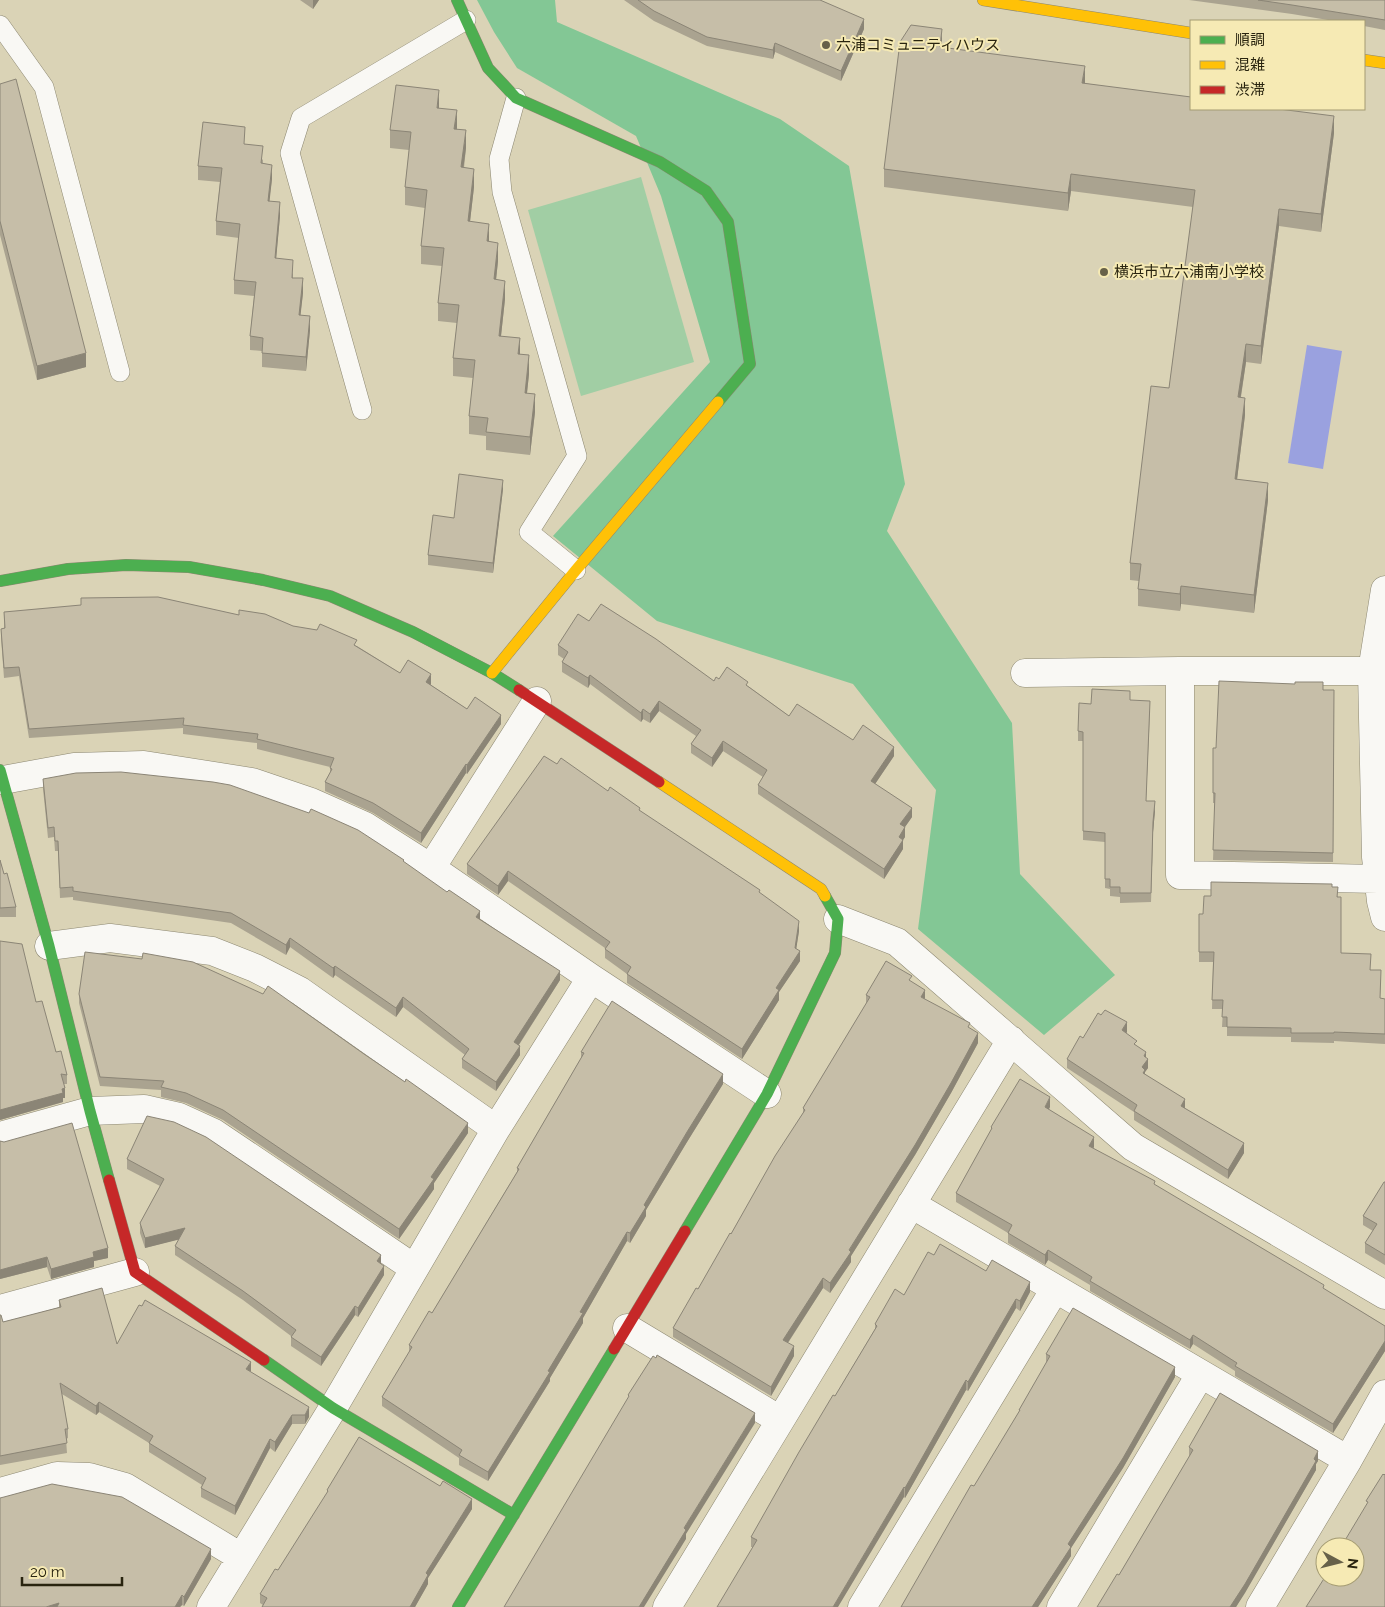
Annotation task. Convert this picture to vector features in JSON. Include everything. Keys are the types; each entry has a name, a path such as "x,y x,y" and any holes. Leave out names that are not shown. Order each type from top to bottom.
{"street":[{"path":"457,0 488,68 516,98 660,162 706,191 728,222 750,364 576,570 492,673"},
{"path":"983,0 1012,2 1190,33"},
{"path":"1365,60 1385,63"},
{"path":"0,581 68,569 126,565 189,567 254,578 330,596 413,632 492,673 538,701 821,889 838,919 835,953 767,1094 458,1607"},
{"path":"1385,590 1372,671 1376,857 1385,917"},
{"path":"1024,674 1180,671 1372,671"},
{"path":"1180,671 1180,875 1378,879"},
{"path":"431,868 538,701"},
{"path":"514,1515 332,1408 135,1272 90,1110 49,946 1,775 74,767 144,765 252,782 311,802 365,826 431,868 767,1094"},
{"path":"838,919 897,942 1133,1147 1385,1295"},
{"path":"49,946 110,938 212,951 254,968 300,992 496,1129"},
{"path":"211,1607 332,1408 496,1129 592,978"},
{"path":"668,1607 1011,1040"},
{"path":"0,1136 90,1110 144,1109 179,1117 214,1134 414,1268"},
{"path":"912,1204 1200,1375 1348,1460"},
{"path":"0,1309 135,1272"},
{"path":"862,1607 1055,1289"},
{"path":"627,1328 780,1420"},
{"path":"1061,1607 1200,1375"},
{"path":"1260,1607 1385,1394"},
{"path":"0,1492 57,1476 98,1479 125,1487 241,1557"}],"lane":[{"path":"362,410 290,153 301,118 466,20"},
{"path":"0,25 44,87 120,372"},
{"path":"516,98 499,159 502,192 577,456 529,532 576,570"}],"green space":[{"path":"477,0 555,0 557,22 780,119 849,166 905,484 887,531 1012,723 1020,874 1115,975 1044,1035 918,929 936,790 853,684 657,621 553,536 710,362 661,196 636,136 517,68 494,32"},
{"path":"641,177 694,362 581,396 528,210"}],"water":[{"path":"1307,345 1342,351 1323,469 1288,463"}],"building":[{"path":"638,0 820,0 864,19 841,71 775,43 773,50 707,37 654,11"},
{"path":"1258,0 1385,0 1385,20 1292,5"},
{"path":"911,25 942,29 940,47 1085,66 1082,83 1190,97 1190,110 1287,110 1334,116 1321,214 1279,209 1261,346 1246,344 1238,397 1245,398 1235,479 1268,483 1254,595 1181,586 1180,594 1138,589 1141,564 1130,563 1151,386 1169,388 1195,190 1071,174 1068,193 884,169 900,42"},
{"path":"16,79 86,353 37,366 0,221 0,84"},
{"path":"396,85 439,90 437,108 457,110 454,129 466,130 461,167 474,169 468,221 489,224 487,241 498,243 494,279 505,281 499,336 520,338 518,354 529,355 525,393 535,394 530,437 486,432 488,418 469,416 475,360 453,358 459,305 438,303 444,248 421,246 427,190 405,187 411,132 390,130"},
{"path":"203,122 245,127 244,144 263,146 261,163 272,165 268,201 280,202 275,258 293,260 292,278 303,278 299,315 310,316 306,357 262,353 263,338 250,336 256,282 234,280 240,224 216,221 222,168 198,166"},
{"path":"459,474 503,480 493,563 428,555 433,515 454,518"},
{"path":"158,597 239,615 239,610 265,614 293,626 317,630 320,624 357,640 354,645 400,673 408,660 431,674 426,682 467,709 475,697 501,715 421,833 373,803 325,782 332,769 330,768 334,758 257,739 258,734 183,725 184,718 29,729 19,667 4,668 1,629 5,628 4,612 81,605 81,598"},
{"path":"601,604 656,639 714,681 716,677 719,679 727,667 748,682 746,685 789,716 797,704 853,740 863,725 894,747 871,781 912,808 900,824 905,827 899,837 903,840 884,869 758,785 767,770 723,741 712,758 691,744 701,730 659,701 650,714 643,709 641,713 590,675 588,678 562,662 568,652 558,645 578,614 589,621"},
{"path":"1219,681 1295,684 1295,682 1323,682 1323,690 1334,690 1333,853 1213,850 1215,793 1213,793 1213,748 1216,748"},
{"path":"1092,689 1130,691 1130,700 1150,701 1146,801 1155,801 1151,893 1120,893 1120,887 1110,887 1110,879 1105,879 1105,833 1083,831 1083,732 1078,731 1079,703 1091,704"},
{"path":"544,756 557,764 561,758 608,791 610,787 640,808 639,810 760,890 759,892 799,921 795,948 800,951 776,988 779,990 742,1049 627,974 631,967 605,949 610,942 508,871 498,886 467,864"},
{"path":"121,772 230,785 309,813 311,809 358,830 404,860 447,892 449,890 480,911 476,917 560,971 514,1042 520,1046 496,1082 462,1059 469,1049 403,997 396,1008 290,938 286,945 231,913 73,891 73,887 60,888 58,841 55,841 54,827 48,828 43,779 76,773"},
{"path":"0,860 4,874 7,873 16,907 0,908"},
{"path":"1211,882 1332,884 1332,887 1338,887 1337,897 1341,897 1341,953 1371,954 1370,970 1381,970 1380,998 1385,999 1385,1034 1291,1033 1291,1028 1227,1027 1227,1017 1222,1017 1223,1000 1212,1000 1214,952 1199,952 1199,914 1203,914 1204,896 1211,896"},
{"path":"0,941 22,944 36,1002 42,1001 56,1052 61,1051 67,1075 61,1074 65,1088 62,1089 63,1093 0,1110"},
{"path":"85,952 142,959 143,953 193,962 263,994 268,986 364,1054 405,1082 406,1079 468,1123 431,1177 434,1179 399,1229 223,1110 186,1093 161,1087 164,1081 100,1077 79,994"},
{"path":"886,961 912,976 909,980 925,990 921,997 970,1023 968,1027 978,1033 915,1145 849,1250 851,1252 830,1283 823,1278 783,1340 794,1346 771,1387 673,1328 731,1234 775,1156 805,1110 803,1108 870,997 866,995"},
{"path":"612,1001 723,1074 644,1205 646,1207 630,1233 627,1232 580,1312 583,1313 548,1371 550,1372 488,1472 459,1455 462,1450 382,1397 412,1347 409,1345 429,1311 432,1313 519,1169 517,1168 584,1053 581,1052"},
{"path":"1105,1010 1127,1022 1122,1030 1137,1041 1134,1044 1146,1052 1144,1056 1148,1059 1142,1067 1145,1070 1143,1073 1185,1099 1181,1106 1244,1143 1228,1170 1134,1111 1137,1105 1067,1059 1080,1036 1083,1038 1098,1013 1101,1015"},
{"path":"1020,1079 1050,1097 1045,1107 1094,1137 1089,1146 1155,1181 1154,1184 1324,1285 1323,1288 1385,1326 1385,1341 1333,1424 1235,1366 1237,1363 1193,1335 1190,1340 1090,1281 1092,1277 1048,1250 1045,1255 1008,1233 1012,1225 956,1193 991,1127"},
{"path":"147,1116 174,1122 206,1137 381,1255 377,1261 384,1266 358,1308 355,1306 321,1357 291,1337 296,1330 243,1291 175,1246 185,1228 145,1238 140,1223 164,1179 127,1159"},
{"path":"72,1123 108,1248 93,1252 94,1257 51,1269 47,1257 0,1270 0,1141 4,1142"},
{"path":"1384,1182 1385,1255 1365,1243 1377,1224 1363,1216"},
{"path":"940,1244 986,1271 992,1260 1030,1282 1020,1301 1016,1299 968,1382 966,1380 905,1488 833,1607 717,1607 757,1540 751,1537 833,1395 835,1396 877,1326 875,1324 895,1289 904,1295 928,1252 934,1255"},
{"path":"102,1288 117,1344 139,1305 142,1306 145,1300 251,1362 246,1369 309,1407 305,1415 292,1415 275,1442 270,1439 235,1506 201,1488 206,1478 149,1443 153,1436 99,1402 96,1406 60,1383 68,1429 65,1429 67,1443 0,1456 0,1315 3,1322 61,1307 59,1300"},
{"path":"1073,1308 1175,1367 1123,1458 1068,1544 1071,1547 1032,1607 901,1607 971,1485 974,1486 1020,1410 1050,1356 1046,1354"},
{"path":"657,1355 755,1413 684,1528 686,1530 639,1607 504,1607 628,1395 653,1356 656,1358"},
{"path":"1220,1393 1318,1451 1314,1459 1316,1461 1230,1607 1097,1607 1117,1574 1119,1575 1193,1450 1189,1447"},
{"path":"359,1437 440,1486 443,1481 472,1499 426,1573 428,1575 410,1607 262,1607 267,1598 260,1594 275,1569 278,1570 328,1491"},
{"path":"1383,1474 1385,1474 1385,1607 1306,1607 1319,1587 1365,1587 1365,1537 1347,1537 1368,1502 1366,1501"},
{"path":"52,1484 122,1497 211,1549 184,1597 182,1595 175,1607 57,1607 59,1603 46,1607 0,1607 0,1498"}],"traffic: fast":[{"path":"457,0 488,68 516,98 660,162 706,191 728,222 750,364 718,402"},
{"path":"0,581 68,569 126,565 189,567 263,580 330,596 413,632 492,673 519,690"},
{"path":"0,770 49,946 109,1180"},
{"path":"685,1231 767,1094 835,953 838,919 825,896"},
{"path":"458,1607 614,1349"},
{"path":"264,1360 333,1408 514,1515"}],"traffic: slow":[{"path":"983,0 1190,33"},
{"path":"1365,60 1385,63"},
{"path":"492,673 718,402"},
{"path":"659,782 821,889 825,896"}],"traffic: jam":[{"path":"519,690 659,782"},
{"path":"109,1180 135,1272 264,1360"},
{"path":"614,1349 685,1231"}],"place":[{"name":"六浦コミュニティハウス","path":"826,45"},
{"name":"横浜市立六浦南小学校","path":"1104,272"}]}
